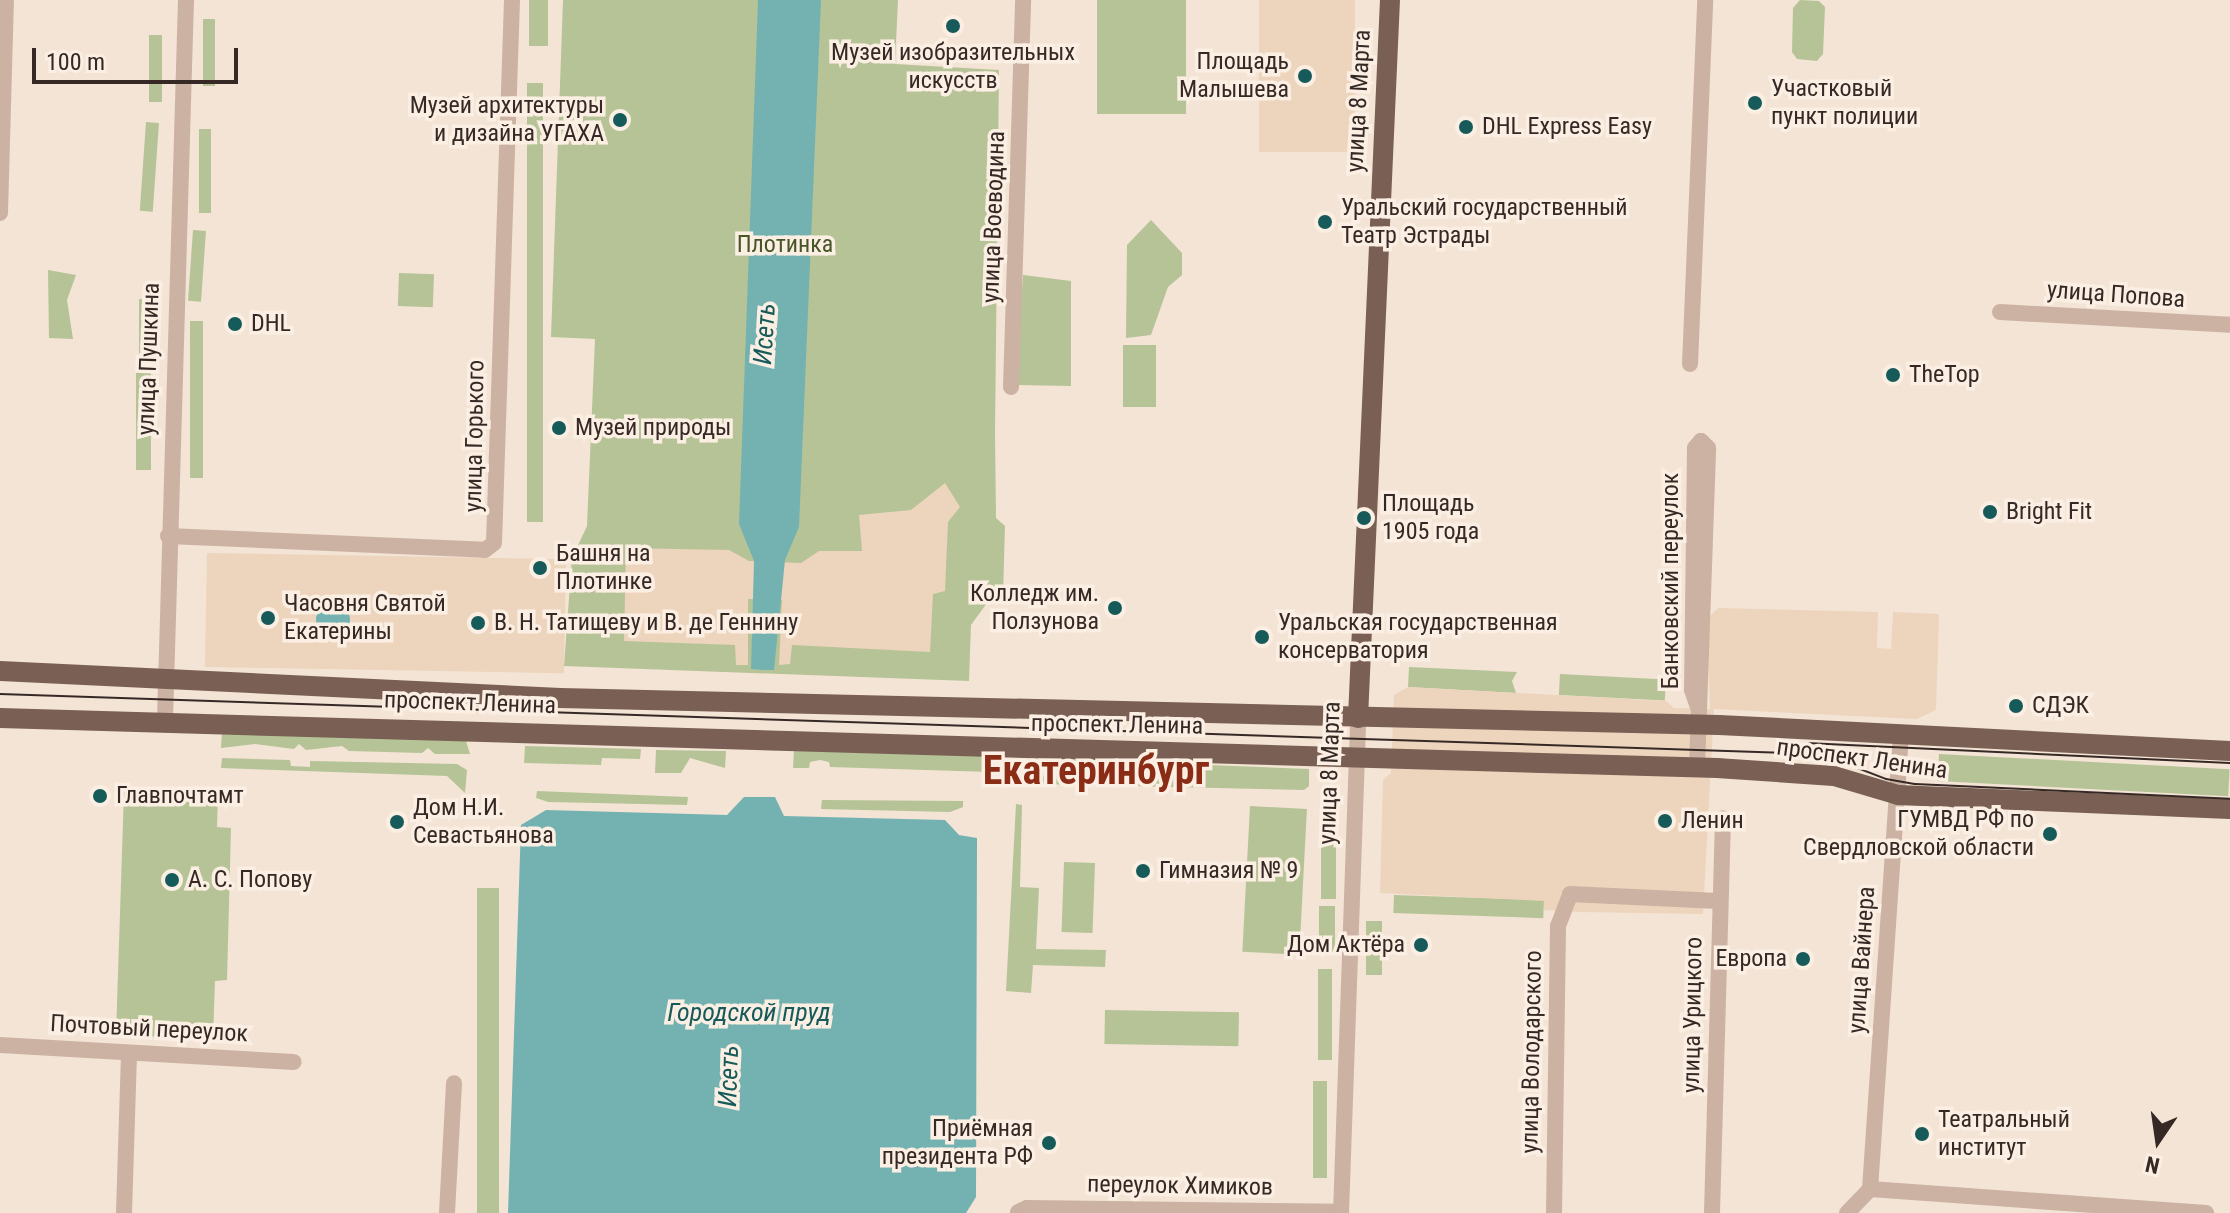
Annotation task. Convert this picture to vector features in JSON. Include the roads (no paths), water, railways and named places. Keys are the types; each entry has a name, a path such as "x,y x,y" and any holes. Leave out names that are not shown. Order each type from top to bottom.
{"main road":[{"name":"улица 8 Марта","path":"1358,718 1390,0"},
{"name":"проспект Ленина","path":"0,671 728,700 1358,718 1698,716 1901,733 2230,751"},
{"name":"проспект Ленина","path":"0,718 165,720 729,740 1697,767 1834,776 1898,795 2230,809"}],"street":[{"path":"0,213 6,0"},
{"name":"улица Пушкина","path":"165,720 186,0"},
{"name":"улица Горького","path":"168,536 485,550 498,530 512,0"},
{"name":"улица Воеводина","path":"1011,387 1023,0"},
{"path":"1690,364 1705,0"},
{"name":"улица Попова","path":"2000,312 2230,325"},
{"name":"Банковский переулок","path":"1697,767 1698,716 1703,690 1708,448 1701,441 1695,448 1692,690 1698,716"},
{"name":"улица 8 Марта","path":"1341,1212 1358,718"},
{"name":"улица Вайнера","path":"1870,1189 1901,733"},
{"name":"улица Урицкого","path":"1712,1213 1718,901 1723,818"},
{"name":"улица Володарского","path":"1554,1213 1558,926 1570,894 1718,901"},
{"name":"Почтовый переулок","path":"0,1045 294,1062"},
{"path":"124,1213 129,1053"},
{"path":"447,1213 454,1083"},
{"path":"1847,1213 1870,1189 2206,1213"},
{"name":"переулок Химиков","path":"1018,1212 1027,1208 1341,1212"}],"water":[{"name":"Исеть","path":"758,0 821,0 799,527 785,560 774,670 751,669 754,561 739,524"},
{"path":"333,603 345,608 350,620 345,632 333,637 321,632 316,620 321,608"},
{"name":"Городской пруд","path":"744,797 775,797 784,816 945,820 959,835 977,838 976,1197 966,1213 508,1213 521,825 546,810 727,815"}],"tram line":[{"path":"0,694 1821,754 1886,779 1915,784 2230,799"},
{"path":"1806,743 2230,763"}],"place":[{"name":"Музей изобразительных искусств","path":"953,26"},
{"name":"Площадь Малышева","path":"1305,76"},
{"name":"Участковый пункт полиции","path":"1755,103"},
{"name":"Музей архитектуры и дизайна УГАХА","path":"620,120"},
{"name":"DHL Express Easy","path":"1466,127"},
{"name":"Уральский государственный Театр Эстрады","path":"1325,222"},
{"name":"DHL","path":"235,324"},
{"name":"TheTop","path":"1893,375"},
{"name":"Музей природы","path":"559,428"},
{"name":"Bright Fit","path":"1990,512"},
{"name":"Площадь 1905 года","path":"1364,518"},
{"name":"Башня на Плотинке","path":"540,568"},
{"name":"Колледж им. Ползунова","path":"1115,608"},
{"name":"Часовня Святой Екатерины","path":"268,618"},
{"name":"В. Н. Татищеву и В. де Геннину","path":"478,623"},
{"name":"Уральская государственная консерватория","path":"1262,637"},
{"name":"СДЭК","path":"2016,706"},
{"name":"Главпочтамт","path":"100,796"},
{"name":"Ленин","path":"1665,821"},
{"name":"Дом Н.И. Севастьянова","path":"397,822"},
{"name":"ГУМВД РФ по Свердловской области","path":"2050,834"},
{"name":"Гимназия № 9","path":"1143,871"},
{"name":"А. С. Попову","path":"172,880"},
{"name":"Дом Актёра","path":"1421,945"},
{"name":"Европа","path":"1803,959"},
{"name":"Театральный институт","path":"1922,1134"},
{"name":"Приёмная президента РФ","path":"1049,1143"}],"district":[{"name":"Екатеринбург","path":"1096,771"}],"park label":[{"name":"Плотинка","path":"785,245"}]}
